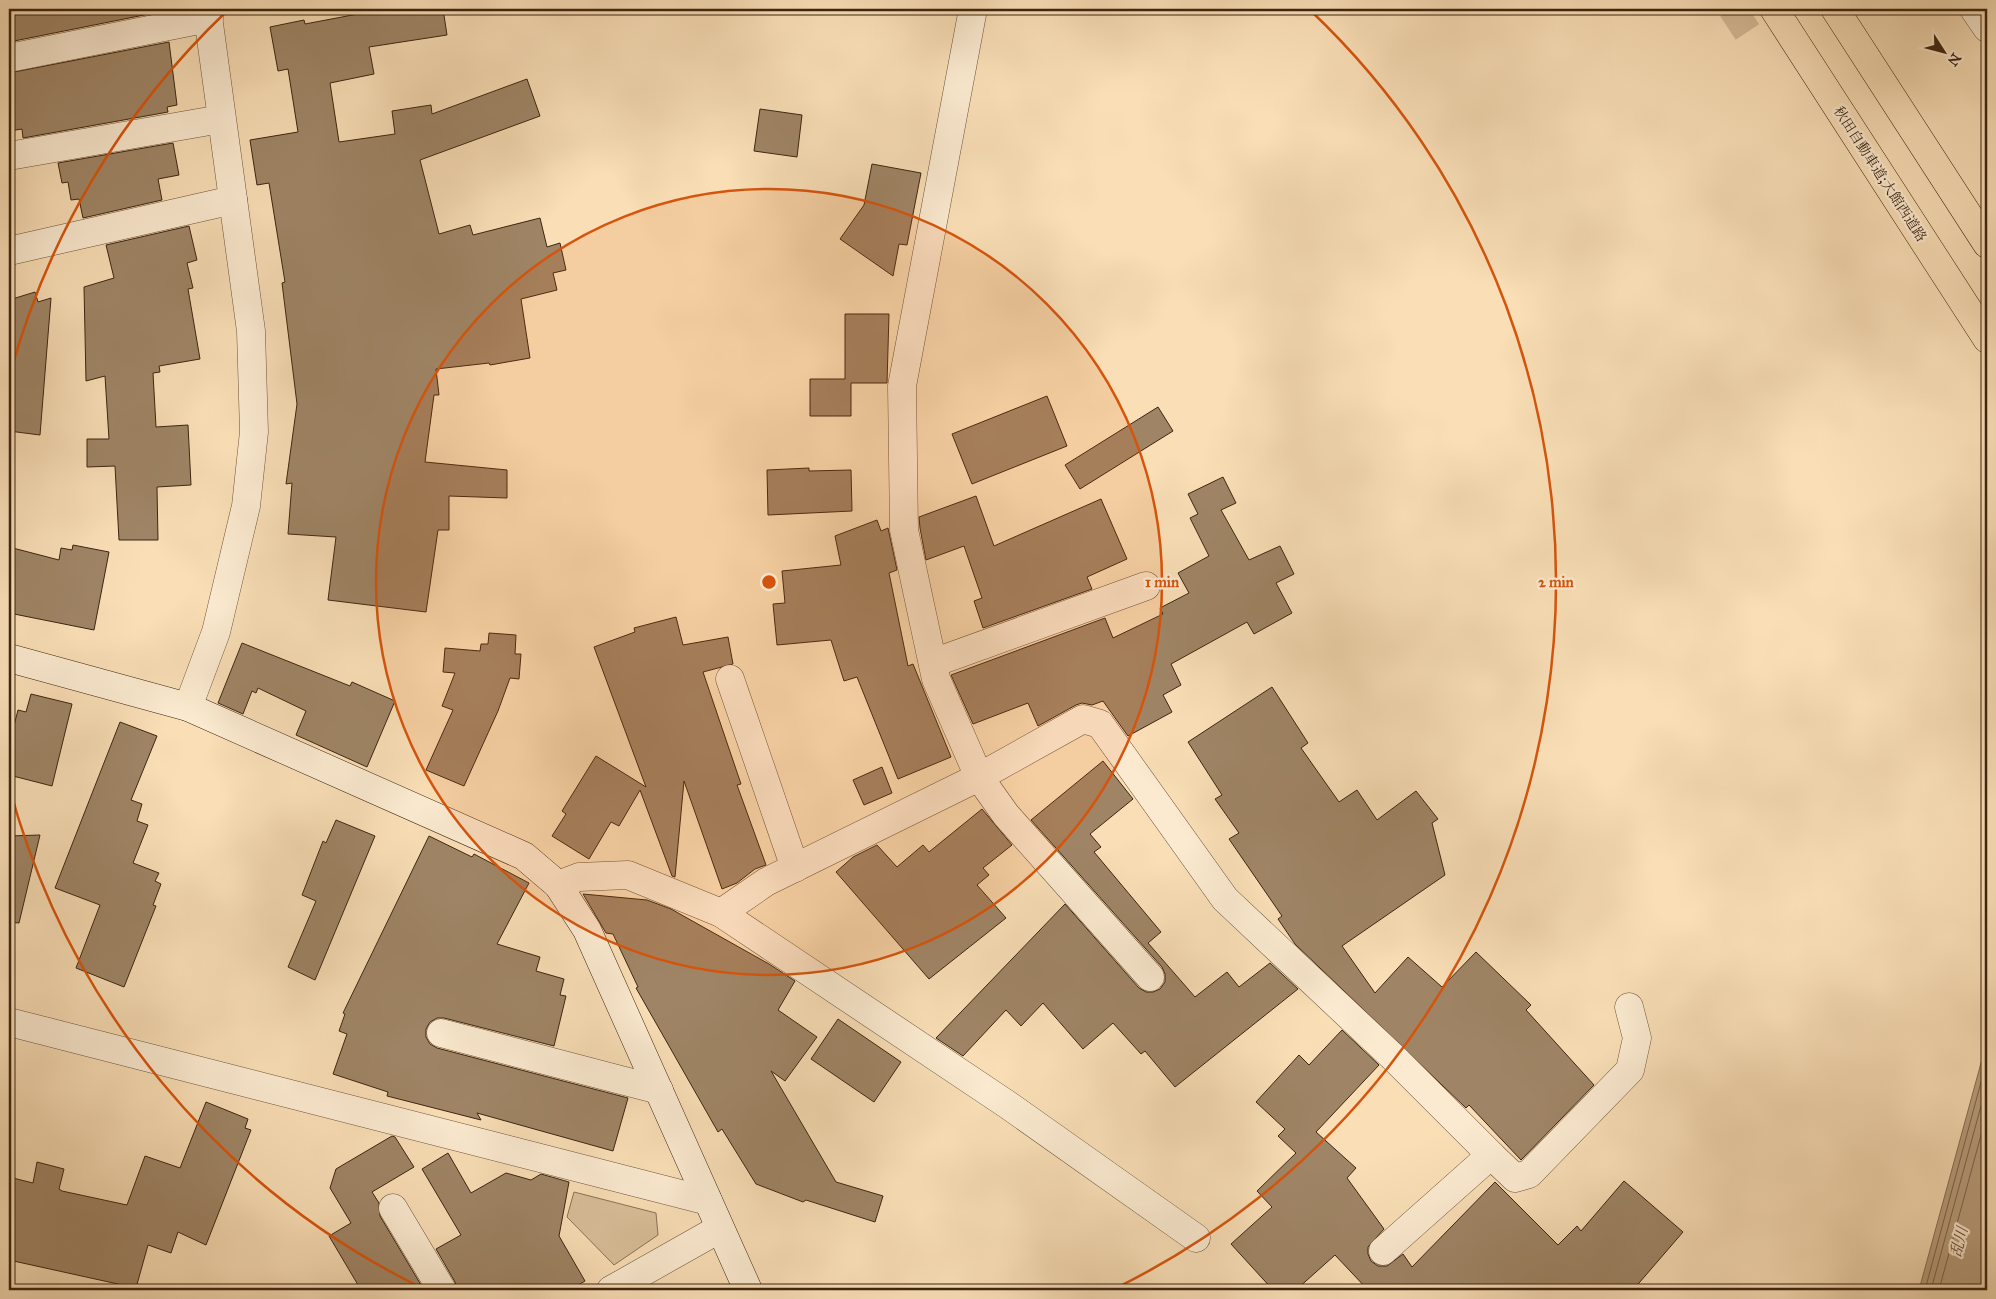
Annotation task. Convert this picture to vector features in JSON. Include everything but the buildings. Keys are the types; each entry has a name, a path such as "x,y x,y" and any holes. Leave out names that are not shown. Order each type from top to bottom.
{"highway":[{"name":"秋田自動車道;大館西道路","path":"1774,9 1987,339"},
{"path":"1835,9 1987,244"}],"street":[{"path":"973,9 902,386 904,530 936,679 979,777 1006,815 1150,977"},
{"path":"1974,9 1987,28"},
{"path":"9,58 208,14 251,331 254,432 246,506 216,632 188,708"},
{"path":"9,156 221,119"},
{"path":"9,251 233,200"},
{"path":"933,663 1146,586"},
{"path":"9,658 188,708 524,856 558,885 587,930 719,1229 748,1290"},
{"path":"730,679 795,868"},
{"path":"721,913 766,882 979,777 1083,720 1100,724 1224,899 1387,1051 1515,1178 1529,1174 1630,1070 1637,1038 1629,1007"},
{"path":"558,885 579,877 628,875 721,913 1008,1105 1196,1238"},
{"path":"9,1022 708,1201"},
{"path":"441,1033 659,1090"},
{"path":"1383,1252 1491,1155"},
{"path":"393,1208 442,1290"},
{"path":"611,1290 719,1229"}],"shaded area":[{"path":"574,1192 656,1213 658,1235 614,1265 567,1217"}],"water":[{"name":"乱川","path":"1987,1041 1987,1290 1919,1290"}],"tunnel":[{"path":"1728,28 1757,9"}]}
